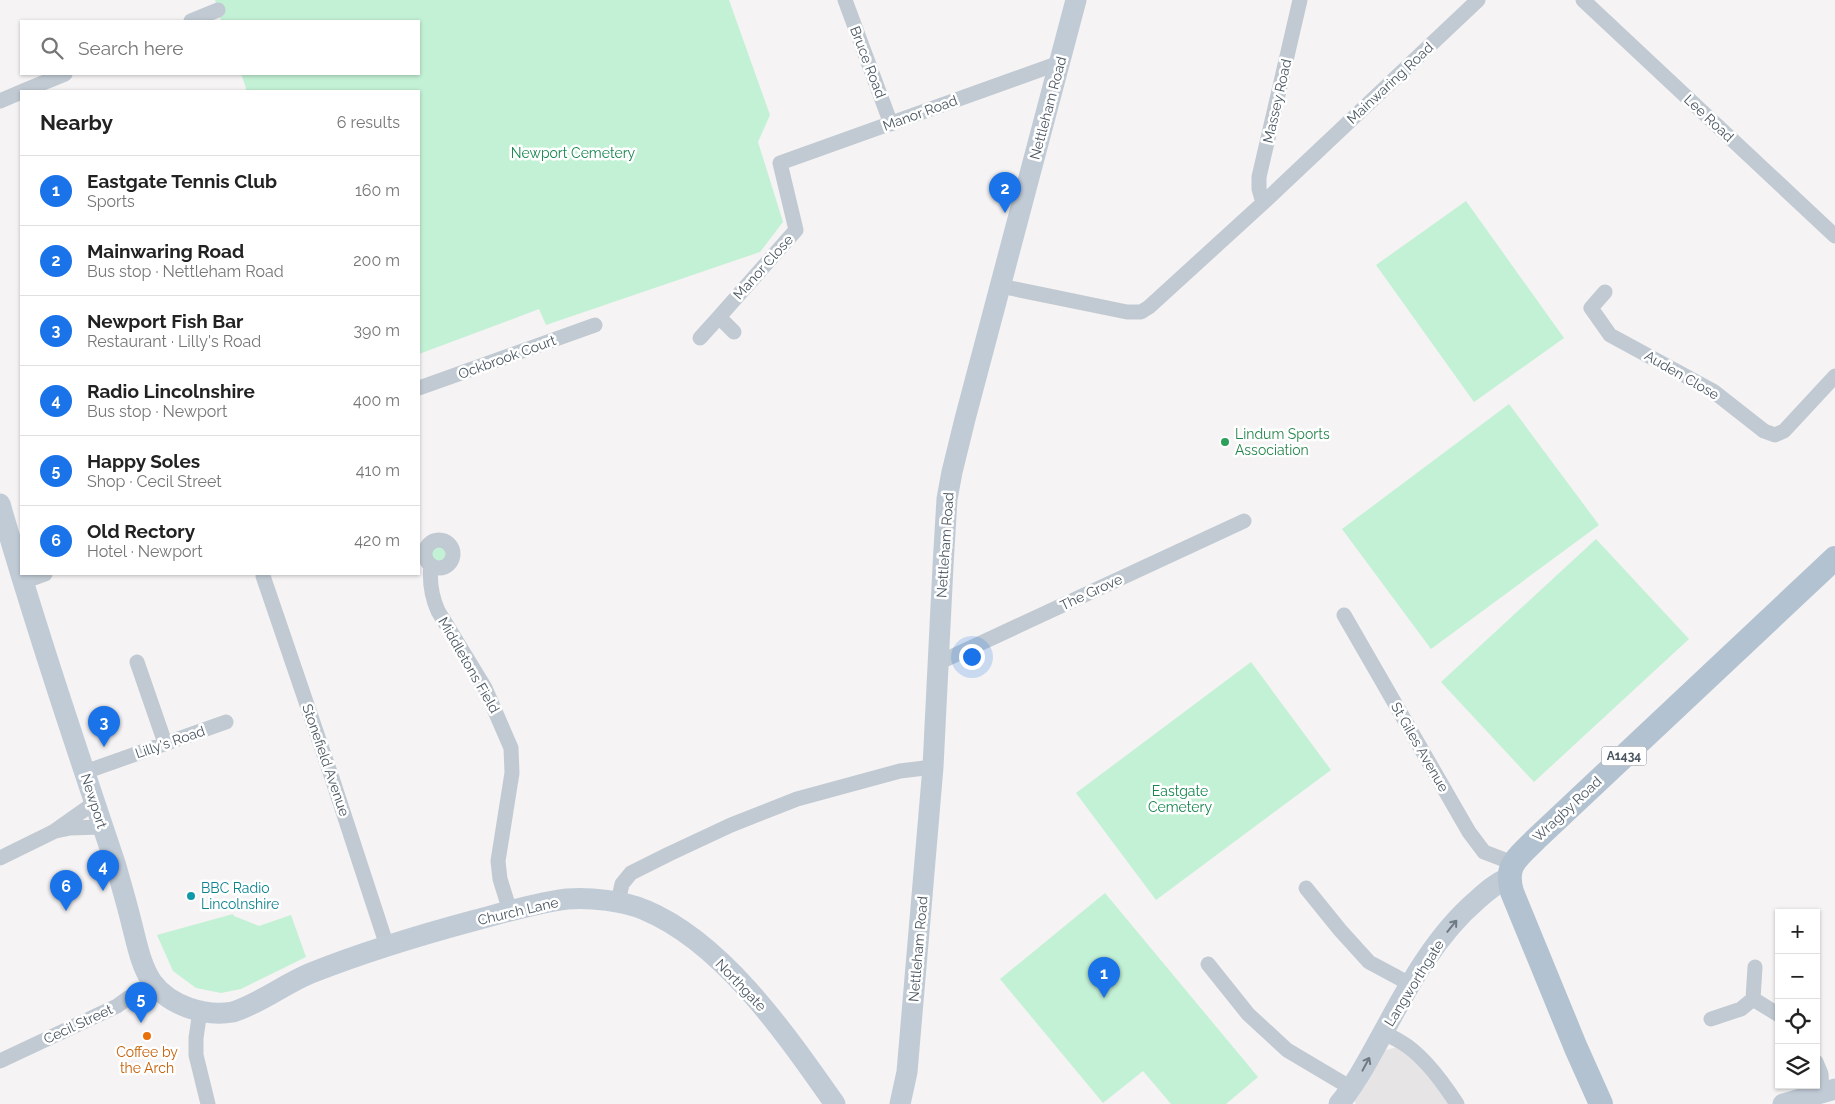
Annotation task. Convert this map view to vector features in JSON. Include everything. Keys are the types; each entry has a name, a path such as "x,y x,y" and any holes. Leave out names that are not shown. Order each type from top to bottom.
{"main road":[{"name":"Wragby Road","path":"1510,870 1543,832 1835,558"},
{"path":"1510,870 1562,1014 1601,1104"}],"street":[{"name":"Bruce Road","path":"845,0 891,124"},
{"name":"Nettleham Road","path":"900,1104 907,1072 933,767 946,518 952,472 1076,0"},
{"name":"Massey Road","path":"1263,203 1258,176 1300,0"},
{"name":"Mainwaring Road","path":"1000,286 1127,312 1140,312 1149,307 1263,203 1478,0"},
{"name":"Lee Road","path":"1583,0 1835,236"},
{"path":"193,20 218,10"},
{"name":"Manor Road","path":"780,163 1060,63"},
{"path":"27,90 63,75"},
{"path":"0,101 20,93"},
{"name":"Manor Close","path":"718,317 796,230 780,163"},
{"name":"Auden Close","path":"1605,292 1591,308 1610,334 1713,391 1764,430 1775,435 1784,431 1835,376"},
{"path":"700,338 718,317 734,332"},
{"name":"Ockbrook Court","path":"420,388 595,326"},
{"name":"Newport","path":"0,504 20,572"},
{"name":"The Grove","path":"938,663 1244,521"},
{"name":"Middletons Field","path":"431,565 429,579 432,597 438,611 485,688 511,748 512,773 498,861 500,879 510,911"},
{"name":"Newport","path":"21,575 124,891 146,972 154,984 171,999 200,1012"},
{"path":"23,582 42,575"},
{"name":"Stonefield Avenue","path":"263,576 387,946"},
{"name":"St Giles Avenue","path":"1344,615 1469,832 1484,852 1510,870"},
{"path":"137,662 165,743"},
{"name":"Lilly's Road","path":"84,772 226,722"},
{"path":"618,902 622,884 632,873 730,825 797,799 900,771 933,767"},
{"path":"0,858 53,832 94,803"},
{"path":"53,832 70,828 102,827"},
{"name":"Langworthgate","path":"1345,1096 1360,1076 1410,984 1451,926 1510,870"},
{"path":"1306,888 1369,962 1410,984"},
{"name":"Church Lane","path":"200,1012 220,1014 233,1012 310,974 387,946 544,902 570,899 618,902"},
{"name":"Northgate","path":"618,902 646,910 666,920 688,934 732,973 781,1028 836,1104"},
{"path":"1208,964 1248,1014 1287,1050 1345,1096"},
{"path":"1711,1019 1741,1010 1753,999 1755,967"},
{"name":"Cecil Street","path":"0,1061 118,1006 128,998 154,984"},
{"path":"1753,999 1775,1013"},
{"path":"200,1012 196,1038 196,1055 208,1104"},
{"path":"1383,1033 1402,1042 1419,1057 1457,1104"},
{"path":"1783,1104 1828,1091 1820,1072"}],"shaded area":[{"path":"1400,1048 1412,1057 1450,1104 1356,1104 1351,1095 1382,1051"}],"green space":[{"name":"Newport Cemetery","path":"215,0 729,0 770,115 758,142 783,222 760,252 546,325 539,309 420,354 420,90 245,90 241,75 420,75 420,20 221,20"},
{"path":"1466,201 1564,338 1474,402 1376,265"},
{"path":"1509,404 1599,525 1431,649 1342,529"},
{"path":"1596,539 1689,639 1534,782 1441,682"},
{"path":"439,544 446,547 449,554 446,561 439,564 432,561 429,554 432,547"},
{"name":"Eastgate Cemetery","path":"1251,662 1331,770 1156,900 1076,793"},
{"path":"1105,893 1258,1077 1226,1104 1171,1104 1143,1071 1103,1103 1000,979"},
{"path":"233,914 259,926 291,915 306,957 241,989 221,993 196,988 173,971 157,935"}],"place":[{"name":"Mainwaring Road","path":"1005,213"},
{"name":"Lindum Sports Association","path":"1225,442"},
{"name":"Newport Fish Bar","path":"104,747"},
{"name":"Radio Lincolnshire","path":"103,891"},
{"name":"BBC Radio Lincolnshire","path":"191,896"},
{"name":"Old Rectory","path":"66,911"},
{"name":"Eastgate Tennis Club","path":"1104,998"},
{"name":"Happy Soles","path":"141,1023"},
{"name":"Coffee by the Arch","path":"147,1036"}]}
